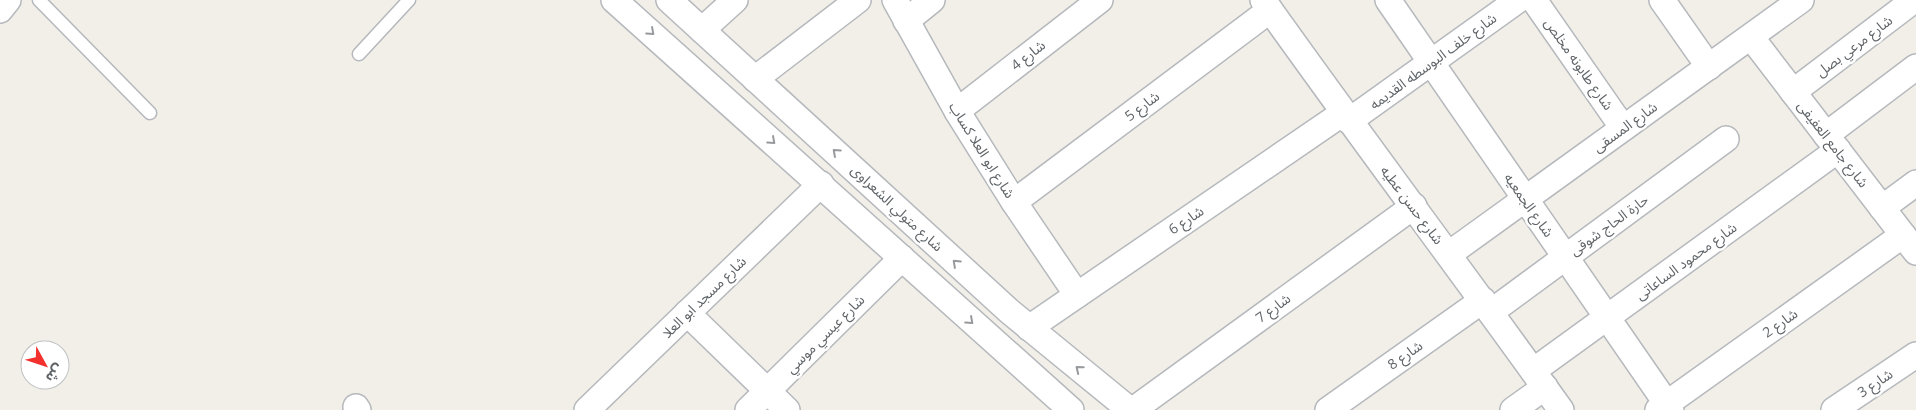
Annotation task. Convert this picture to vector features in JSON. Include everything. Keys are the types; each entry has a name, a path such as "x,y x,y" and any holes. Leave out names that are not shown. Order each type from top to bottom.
{"street":[{"path":"0,10 8,0"},
{"path":"614,0 1071,410"},
{"name":"شارع متولي الشعراوى","path":"669,0 1029,328 1132,410"},
{"path":"702,30 735,0"},
{"path":"756,79 858,0"},
{"path":"900,10 932,0"},
{"name":"شارع 4","path":"957,111 1100,0"},
{"name":"شارع الجمعيه","path":"1388,0 1607,318 1665,408"},
{"name":"شارع خلف البوسطه القديمه","path":"1346,117 1431,63 1518,0"},
{"name":"شارع طابونه مخلص","path":"1534,0 1624,128"},
{"path":"1662,0 1709,67"},
{"name":"شارع مرعي بصل","path":"1793,92 1914,0"},
{"name":"شارع المسقى","path":"1449,254 1751,37 1791,3"},
{"name":"شارع حسن عطيه","path":"1267,5 1346,117 1414,206 1561,410"},
{"name":"شارع 5","path":"1014,202 1267,5"},
{"name":"شارع ابو العلا كساب","path":"900,10 957,111 1014,202 1077,295"},
{"name":"شارع جامع العفيفى","path":"1751,37 1910,244"},
{"name":"شارع محمود الساعاتى","path":"1513,410 1539,379 1607,318 1832,142 1916,67"},
{"name":"شارع 6","path":"1029,328 1346,117"},
{"name":"حارة الحاج شوقى","path":"1487,306 1565,257 1726,139"},
{"path":"1882,208 1916,183"},
{"name":"شارع مسجد ابو العلا","path":"587,410 820,184"},
{"name":"شارع 7","path":"1132,410 1414,206"},
{"name":"شارع 2","path":"1665,408 1910,244"},
{"name":"شارع عيسي موسي","path":"748,410 902,258"},
{"name":"شارع 8","path":"1328,410 1487,306"},
{"path":"687,313 787,410"},
{"name":"شارع 3","path":"1834,410 1916,355"},
{"path":"1078,410 1100,386"}],"lane":[{"path":"39,0 150,113"},
{"path":"359,54 409,0"}]}
